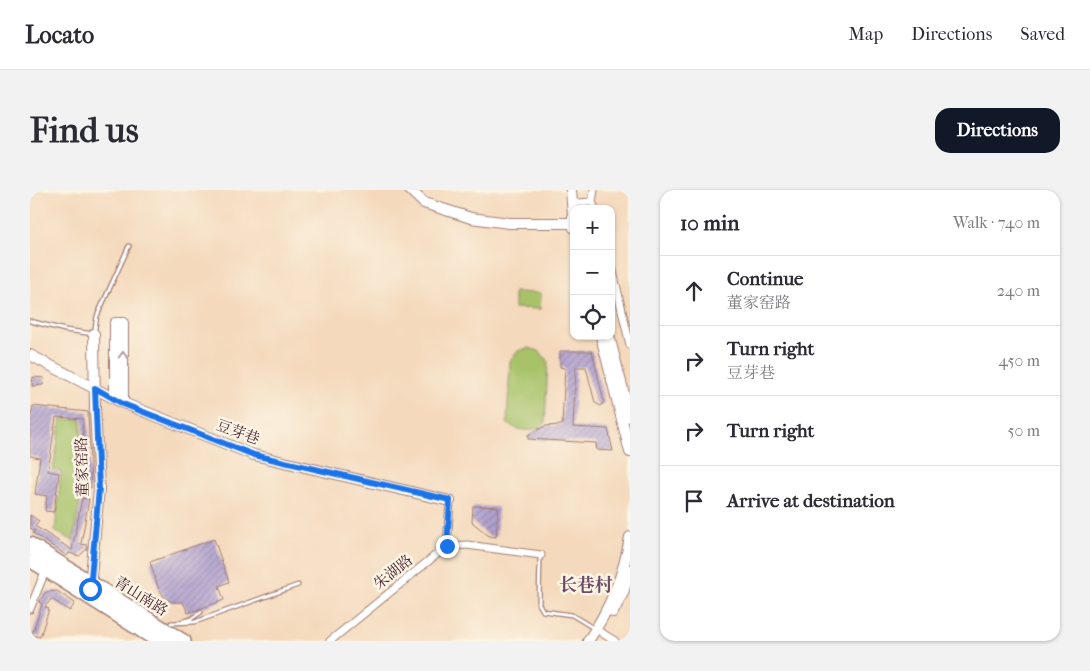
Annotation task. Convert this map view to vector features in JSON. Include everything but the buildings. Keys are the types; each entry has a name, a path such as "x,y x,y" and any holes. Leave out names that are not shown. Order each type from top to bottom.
{"main road":[{"name":"青山南路","path":"30,543 49,564 90,591 156,641"},
{"name":"青山南路","path":"30,561 49,564 90,591 159,625 185,641"}],"street":[{"path":"410,190 424,203 471,218 570,225"},
{"path":"571,190 572,205"},
{"path":"577,190 578,205"},
{"path":"594,190 594,205"},
{"path":"615,280 630,345"},
{"path":"115,323 123,323 119,401 115,323"},
{"name":"董家窑路","path":"90,591 99,489 94,334"},
{"path":"602,340 630,452"},
{"path":"610,340 629,405"},
{"name":"豆芽巷","path":"30,355 119,401 254,455 450,500"},
{"path":"450,500 447,546 467,545 540,554"},
{"path":"598,634 624,569 630,536"},
{"name":"朱湖路","path":"330,641 447,546"},
{"path":"30,549 49,564"},
{"path":"30,554 49,564"},
{"path":"30,609 49,564"},
{"path":"588,641 598,634 623,593 630,570"},
{"path":"90,591 164,641"},
{"path":"90,591 171,641"},
{"path":"598,634 614,641"}],"lane":[{"name":"董家窑路","path":"94,334 97,316 129,246"},
{"path":"30,321 65,330 94,334"},
{"path":"540,554 539,604 543,611 572,615 598,634"},
{"path":"171,623 195,622 298,585"},
{"path":"159,625 192,619 202,612"}],"green space":[{"path":"514,292 541,293 540,309 514,308"},
{"path":"528,348 539,351 548,361 545,424 535,429 521,430 507,423 510,361 518,351"},
{"path":"61,419 81,420 81,494 73,541 55,531 61,472 53,470"}],"district":[{"name":"长巷村","path":"586,585"}],"route":[{"path":"90,589 99,489 95,388 123,404 254,455 450,500 447,546"}]}
